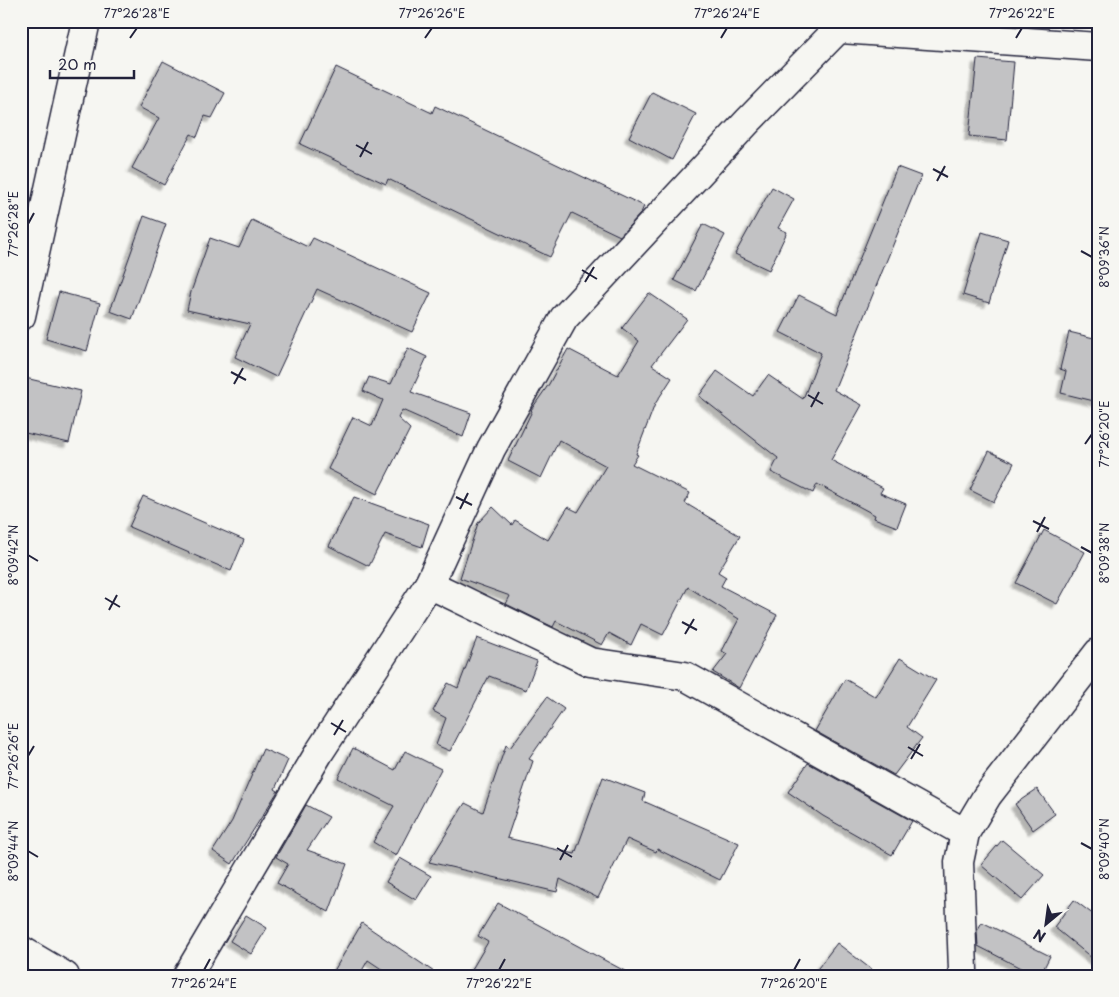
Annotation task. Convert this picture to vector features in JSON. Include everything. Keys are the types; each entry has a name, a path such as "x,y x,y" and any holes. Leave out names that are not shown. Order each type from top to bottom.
{"street":[{"path":"21,316 86,21"},
{"path":"187,976 320,750 429,584 491,449 564,318 748,121 843,25 1098,47"},
{"path":"429,584 590,662 685,676 965,833"},
{"path":"966,974 959,862 965,833 987,796 1098,653"},
{"path":"21,950 65,976"}],"building":[{"path":"977,59 1014,62 1007,140 969,136"},
{"path":"163,61 225,93 212,118 205,116 197,137 191,134 164,185 132,168 159,118 139,107"},
{"path":"336,67 432,113 435,106 644,206 641,213 620,236 572,213 550,257 388,179 386,184 300,144"},
{"path":"652,92 696,114 672,160 629,137"},
{"path":"897,167 921,176 834,390 862,405 831,460 883,488 880,493 906,504 897,527 874,518 875,515 817,484 813,493 771,472 778,458 699,396 717,371 753,396 768,375 803,399 821,353 780,332 799,295 837,314"},
{"path":"772,187 794,199 778,228 787,232 769,270 735,254"},
{"path":"144,216 166,224 132,319 110,311"},
{"path":"252,220 308,247 313,238 431,293 412,332 317,289 276,377 235,357 250,324 187,310 191,292 210,238 239,248"},
{"path":"703,224 725,235 696,291 674,280"},
{"path":"982,232 1008,240 989,303 963,295"},
{"path":"59,292 100,303 87,351 46,339"},
{"path":"649,293 687,319 652,365 672,378 655,404 636,454 638,455 632,464 690,493 685,503 740,536 718,572 726,577 721,586 777,615 739,688 713,672 727,654 722,651 739,619 688,587 663,635 641,624 631,645 609,633 602,645 556,621 553,627 506,604 510,596 460,578 478,523 493,507 512,525 515,520 548,540 568,507 578,512 606,466 559,440 541,478 508,461 531,410 549,384 568,349 618,375 639,341 622,328"},
{"path":"1069,332 1098,339 1098,402 1061,393 1066,371 1060,369"},
{"path":"408,348 427,357 411,392 471,413 463,437 402,410 398,418 410,429 377,494 328,469 353,417 372,426 383,400 363,391 369,377 391,384"},
{"path":"21,377 81,391 69,443 21,432"},
{"path":"989,451 1014,463 994,502 970,490"},
{"path":"143,496 244,540 231,571 129,527"},
{"path":"354,497 429,524 422,547 385,534 369,566 329,546"},
{"path":"1044,530 1085,552 1057,604 1016,583"},
{"path":"477,638 537,661 526,690 489,676 450,751 436,745 446,718 433,711 448,683 458,688"},
{"path":"900,658 936,680 907,727 922,738 894,775 815,731 845,679 876,697"},
{"path":"547,697 564,709 529,759 533,761 507,838 575,854 603,777 645,793 643,801 739,843 720,880 657,849 656,852 627,839 598,898 560,879 557,892 429,862 465,803 483,812 506,745 510,748"},
{"path":"353,748 395,770 405,751 441,769 396,856 373,842 394,806 338,778"},
{"path":"263,749 288,760 275,789 278,791 232,864 213,851 232,821"},
{"path":"808,763 912,821 892,855 823,816 788,792"},
{"path":"1037,789 1055,814 1033,830 1015,804"},
{"path":"306,805 329,817 307,850 347,864 329,912 277,883 288,864 276,857"},
{"path":"1002,840 1044,875 1022,900 981,865"},
{"path":"400,858 431,876 416,900 386,882"},
{"path":"1074,900 1098,918 1098,963 1054,927"},
{"path":"498,903 634,976 468,976 488,942 478,936"},
{"path":"246,915 267,928 251,954 230,941"},
{"path":"982,922 1050,956 1040,976 1036,976 978,946 977,931"},
{"path":"362,923 440,976 392,976 368,960 359,976 331,976"},
{"path":"837,943 880,976 812,976"}]}
